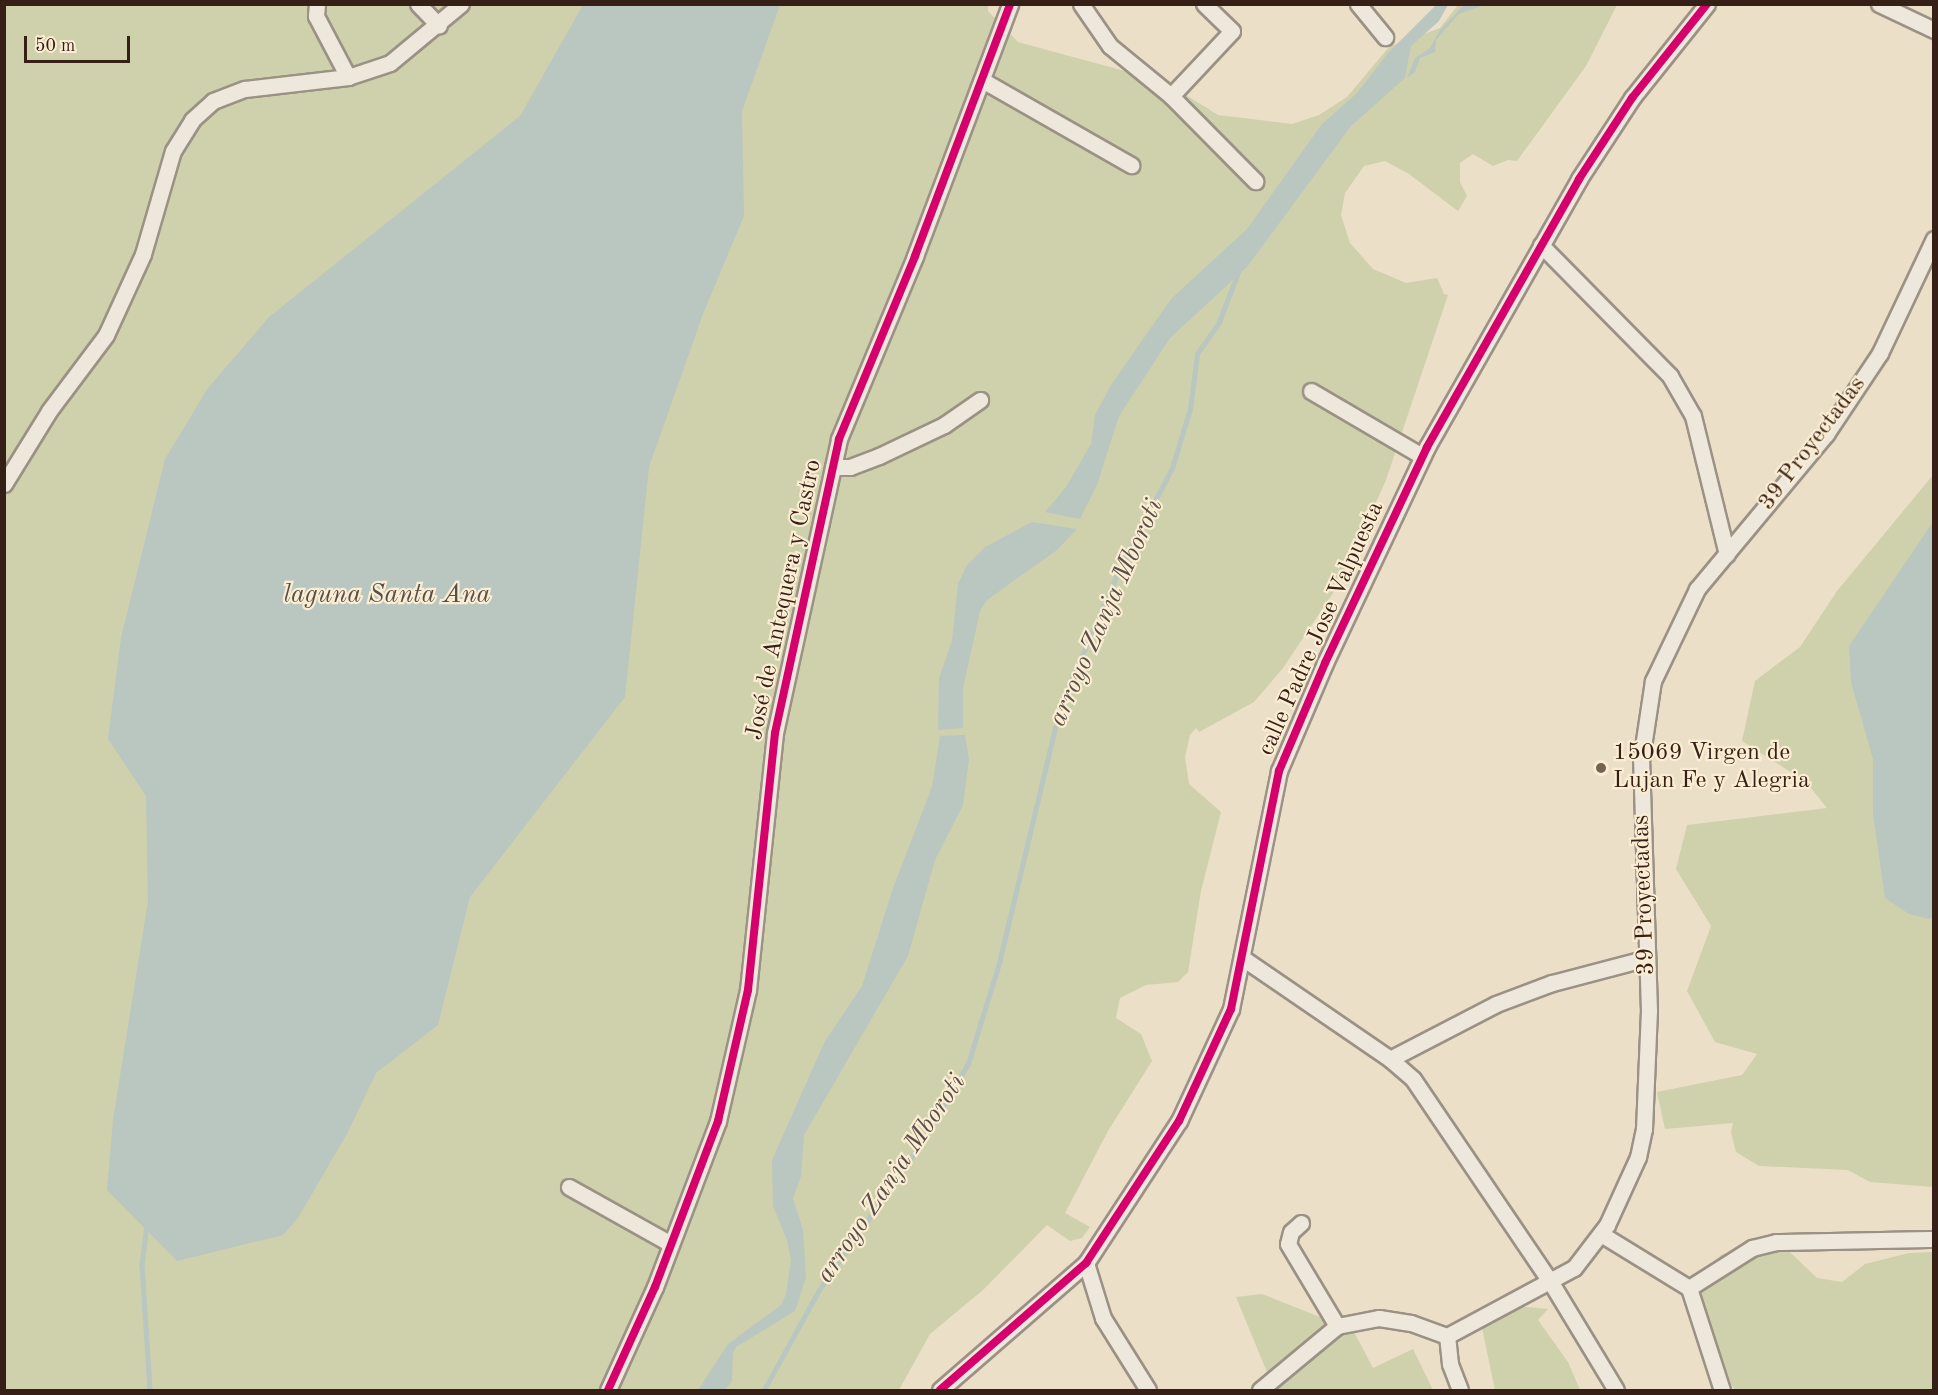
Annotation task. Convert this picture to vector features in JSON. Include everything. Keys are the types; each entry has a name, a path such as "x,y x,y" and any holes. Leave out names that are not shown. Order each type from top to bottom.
{"street":[{"path":"317,4 316,16 348,77"},
{"path":"418,4 439,26"},
{"path":"4,484 50,411 106,335 143,254 173,151 192,120 213,101 245,89 348,77 390,63 439,26 461,4"},
{"name":"José de Antequera y Castro","path":"608,1390 671,1244 718,1121 748,990 775,734 833,467 860,382 915,255 1010,4"},
{"path":"1081,4 1110,46 1171,96 1255,181"},
{"path":"1171,96 1232,31 1204,4"},
{"path":"1358,4 1385,37"},
{"name":"calle Padre Jose Valpuesta","path":"940,1390 1086,1263 1179,1121 1223,1028 1244,959 1279,771 1325,663 1422,456 1466,372 1632,98 1707,4"},
{"path":"1879,4 1934,30"},
{"path":"982,80 1131,165"},
{"name":"39 Proyectadas","path":"1447,1336 1574,1268 1601,1234 1623,1196 1644,1129 1647,958 1641,760 1644,725 1653,681 1678,624 1697,589 1847,404 1904,308 1934,238"},
{"path":"1541,245 1670,376 1693,416 1727,554"},
{"path":"1311,391 1422,456"},
{"path":"833,467 850,467 879,456 944,425 980,400"},
{"path":"1390,1059 1496,1004 1552,983 1647,958"},
{"path":"1244,959 1390,1059 1413,1080 1550,1281 1616,1390"},
{"path":"569,1186 671,1244"},
{"path":"1302,1223 1291,1232 1288,1244 1337,1326"},
{"path":"1601,1234 1689,1288 1722,1390"},
{"path":"1689,1288 1752,1248 1776,1242 1934,1239"},
{"path":"1086,1263 1103,1318 1148,1390"},
{"path":"1260,1390 1337,1326 1379,1318 1411,1323 1447,1336 1450,1364 1460,1390"}],"green space":[{"path":"5,5 988,5 988,11 1018,42 1165,82 1218,115 1292,124 1319,115 1347,97 1389,47 1440,28 1458,5 1617,5 1586,66 1517,161 1508,160 1493,166 1473,154 1460,163 1460,182 1467,196 1458,211 1409,174 1385,161 1364,166 1345,193 1341,215 1350,243 1373,269 1406,283 1437,278 1444,294 1448,295 1386,480 1339,584 1283,668 1254,702 1199,732 1196,728 1190,735 1185,757 1189,784 1221,812 1201,891 1188,972 1178,982 1146,985 1120,998 1116,1018 1141,1034 1152,1061 1108,1131 1065,1213 1090,1227 1082,1238 1070,1241 1047,1225 983,1290 930,1334 899,1390 5,1390"},
{"path":"1933,475 1933,1187 1870,1182 1848,1170 1759,1166 1736,1152 1731,1132 1733,1123 1665,1129 1657,1092 1742,1075 1757,1054 1715,1042 1687,991 1711,926 1676,869 1687,825 1827,808 1806,782 1742,741 1755,681 1800,647 1837,591"},
{"path":"1773,1236 1817,1278 1842,1282 1865,1264 1909,1253 1933,1252 1933,1390 1735,1390 1703,1345 1696,1282 1721,1255"},
{"path":"1262,1294 1353,1330 1373,1368 1413,1349 1433,1390 1274,1389 1236,1297"},
{"path":"1517,1306 1548,1309 1538,1320 1568,1362 1580,1390 1495,1390 1482,1328"}],"water":[{"path":"1465,4 1484,5 1459,14 1436,40 1435,52 1420,58 1415,72 1407,78 1415,58 1430,48 1440,30"},
{"name":"laguna Santa Ana","path":"583,5 780,5 742,111 744,216 703,314 649,467 625,697 470,897 438,1025 376,1073 348,1132 298,1218 283,1235 177,1261 107,1190 113,1120 148,901 146,796 108,739 121,638 165,459 208,388 269,317 520,116"},
{"path":"1436,5 1448,5 1439,21 1411,46 1405,78 1351,126 1247,267 1170,338 1119,416 1097,485 1080,519 1045,512 1066,487 1091,444 1095,415 1111,385 1171,299 1247,229 1322,124 1357,93 1388,53"},
{"path":"1032,522 1077,529 1057,550 987,600 980,611 963,688 963,728 938,730 939,678 952,641 958,584 967,565 985,547"},
{"path":"1933,522 1934,917 1929,919 1909,914 1885,898 1873,814 1873,759 1851,682 1849,646"},
{"path":"965,735 969,759 963,805 935,860 908,956 804,1135 801,1176 793,1198 803,1230 806,1277 795,1311 736,1347 733,1353 732,1381 725,1390 698,1390 728,1344 781,1305 786,1294 791,1260 787,1240 773,1206 772,1160 825,1041 862,986 893,888 932,787 940,736"}],"waterway":[{"name":"arroyo Zanja Mboroti","path":"764,1390 819,1290 921,1143 968,1064 999,963 1060,706 1120,568 1172,468 1190,409 1197,354 1219,322 1239,270"},
{"path":"147,1225 142,1265 150,1390"}],"cycle path":[{"path":"608,1390 655,1287 718,1121 748,990 775,733 839,439 915,256 1010,4"},
{"path":"940,1390 1086,1263 1179,1121 1231,1009 1279,771 1325,663 1427,447 1579,179 1632,98 1707,4"}],"place":[{"name":"15069 Virgen de Lujan Fe y Alegria","path":"1601,768"}]}
